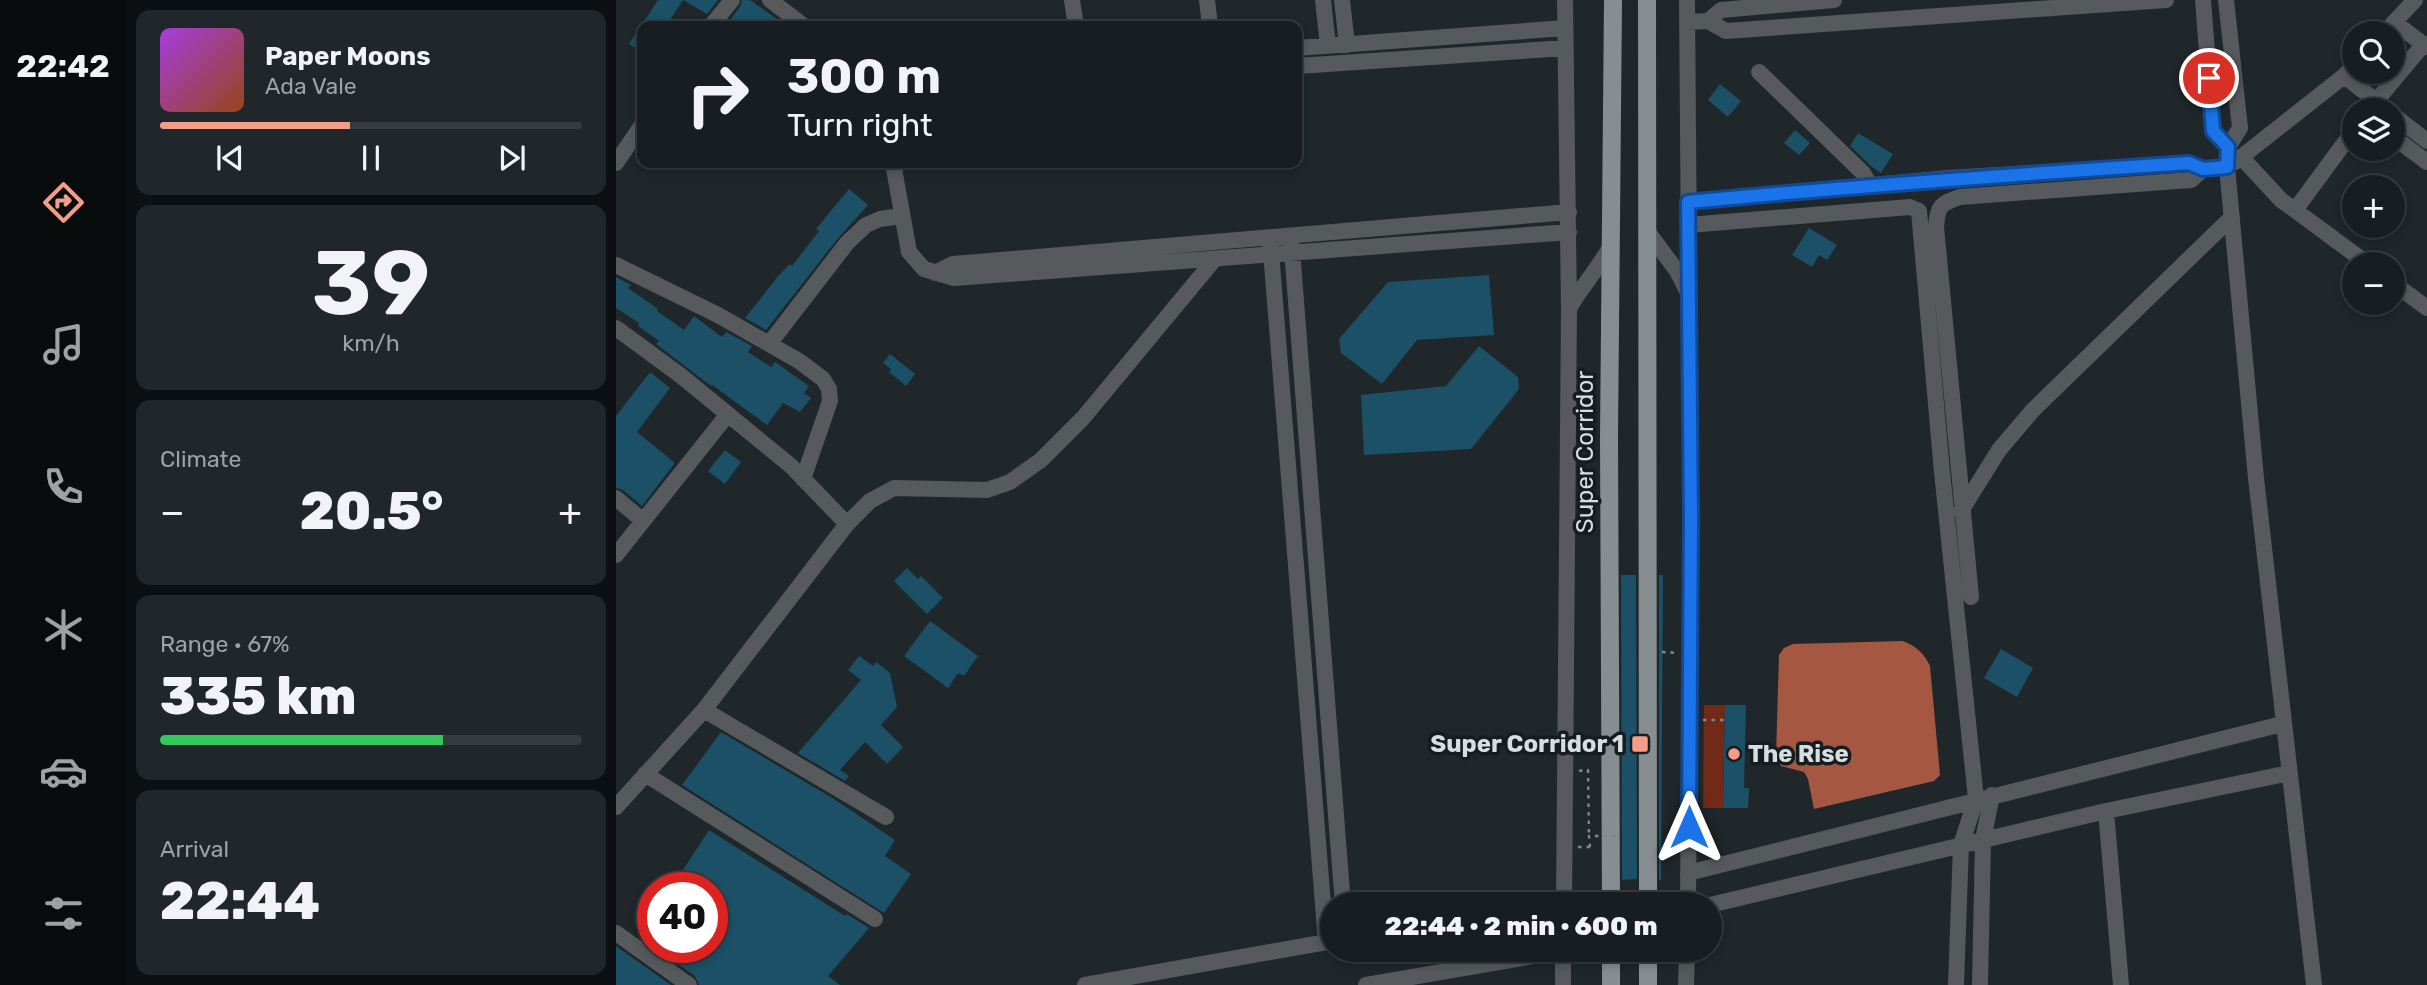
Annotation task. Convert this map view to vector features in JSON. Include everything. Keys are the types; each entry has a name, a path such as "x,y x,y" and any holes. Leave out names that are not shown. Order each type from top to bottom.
{"main road":[{"name":"Super Corridor","path":"1611,892 1610,205 1613,0"},
{"path":"1647,0 1648,892"},
{"path":"1611,962 1611,985"},
{"path":"1648,962 1648,985"}],"street":[{"path":"715,21 732,0"},
{"path":"770,0 797,21"},
{"path":"1073,0 1075,21"},
{"path":"1207,0 1209,21"},
{"path":"1323,0 1328,46"},
{"path":"1342,0 1346,44"},
{"path":"1564,892 1569,309 1565,0"},
{"path":"1687,0 1691,518 1689,720 1696,827 1688,873 1688,892"},
{"path":"1708,21 1721,10 1833,0"},
{"path":"1687,22 1708,21 1726,32 2166,0"},
{"path":"2203,0 2213,131 2228,147"},
{"path":"2226,0 2239,128 2228,147 2227,167 2282,724 2314,985"},
{"path":"2395,21 2414,0"},
{"path":"1302,48 1565,28"},
{"path":"2388,98 2426,46 2405,36"},
{"path":"1302,66 1566,48"},
{"path":"1759,72 1863,173 1870,185"},
{"path":"1688,202 1870,185 2189,163 2203,169 2227,167 2242,158 2342,77"},
{"path":"2361,84 2374,98"},
{"path":"2405,124 2427,141"},
{"path":"616,163 637,132"},
{"path":"2294,210 2342,146"},
{"path":"2405,146 2427,162"},
{"path":"2242,158 2281,200 2352,252"},
{"path":"894,168 909,252 924,269 954,278 1569,232"},
{"path":"1970,597 1936,227 1937,211 1943,203 1960,197 2191,180 2203,169"},
{"path":"1688,225 1910,207 1919,211 1942,472 1984,797 1980,985"},
{"path":"935,273 953,264 1569,212"},
{"path":"769,344 847,243 866,225 880,219 902,216"},
{"path":"1961,510 2000,450 2033,410 2232,216"},
{"path":"1648,232 1677,271 1688,293"},
{"path":"1291,237 1342,892"},
{"path":"1270,239 1325,892"},
{"path":"1569,309 1582,285 1597,271 1610,247"},
{"path":"616,807 704,710 846,524 870,501 894,488 987,490 1010,482 1041,460 1083,418 1214,260"},
{"path":"616,265 718,315 799,361 823,379 829,389 830,401 803,480"},
{"path":"2405,292 2427,308"},
{"path":"616,328 680,375 790,466 846,524"},
{"path":"616,555 728,414"},
{"path":"616,498 643,521"},
{"path":"704,710 886,817"},
{"path":"1688,873 2282,724"},
{"path":"1722,902 1983,839 2289,773"},
{"path":"645,775 875,919"},
{"path":"1956,985 1961,845 1984,797"},
{"path":"2106,811 2121,985"},
{"path":"616,933 689,985"},
{"path":"1085,985 1320,944"},
{"path":"1366,985 1499,962"},
{"path":"1563,962 1563,985"},
{"path":"1686,985 1687,962"}],"path":[{"path":"1662,652 1676,652 1676,660"},
{"path":"1689,720 1725,720"},
{"path":"1588,771 1590,847"},
{"path":"1589,836 1617,836"}],"shaded area":[{"path":"1903,641 1920,651 1930,666 1940,775 1934,781 1814,809 1804,772 1781,766 1776,756 1779,655 1784,648 1793,644"},
{"path":"1704,705 1725,705 1723,808 1703,808"}],"building":[{"path":"658,0 683,0 669,21 644,21"},
{"path":"683,0 718,0 707,14"},
{"path":"742,0 750,0 780,21 729,21"},
{"path":"637,32 637,49 629,44"},
{"path":"1720,84 1741,101 1728,117 1708,100"},
{"path":"1795,130 1810,143 1799,155 1784,143"},
{"path":"1858,133 1893,154 1881,173 1850,146"},
{"path":"849,189 868,205 839,237 766,330 745,318 779,275 790,264 792,266 819,231 816,229"},
{"path":"1809,228 1837,245 1827,260 1819,255 1812,267 1792,255"},
{"path":"1489,275 1494,335 1417,340 1382,384 1341,353 1339,339 1388,282"},
{"path":"616,277 631,285 628,288 684,330 694,316 722,337 726,332 752,346 748,352 771,367 775,362 809,386 804,393 811,398 800,412 783,403 767,425 656,344 659,341 638,326 639,323 616,308"},
{"path":"1479,346 1518,377 1519,389 1471,449 1364,455 1361,395 1446,386"},
{"path":"890,354 915,374 906,386 889,372 891,369 883,363"},
{"path":"650,372 670,388 637,432 675,463 642,506 623,490 616,488 616,416"},
{"path":"725,450 741,462 725,484 708,471"},
{"path":"907,568 918,579 921,576 943,598 927,614 894,581"},
{"path":"1621,575 1636,575 1637,879 1622,880"},
{"path":"1659,575 1663,575 1661,880 1659,880"},
{"path":"930,621 978,656 964,676 958,673 948,688 904,656"},
{"path":"2001,649 2033,668 2017,697 1984,678"},
{"path":"859,656 873,666 876,662 890,673 897,707 881,725 903,747 887,764 865,742 840,770 849,776 845,781 798,753 861,680 848,670"},
{"name":"The Rise","path":"1725,705 1746,705 1744,788 1749,788 1748,808 1723,808"},
{"path":"721,732 834,799 895,840 885,856 911,874 884,913 682,785"},
{"path":"709,830 845,916 847,914 869,928 828,976 840,985 699,985 695,976 676,963 728,963 728,872 682,872"},
{"path":"616,946 671,985 616,985"}],"place":[{"name":"Super Corridor 1","path":"1640,744"},
{"name":"The Rise","path":"1734,754"}],"route":[{"path":"1689,827 1691,518 1688,202 1949,178 2189,163 2203,169 2227,167 2228,147 2213,131 2209,78"}]}
